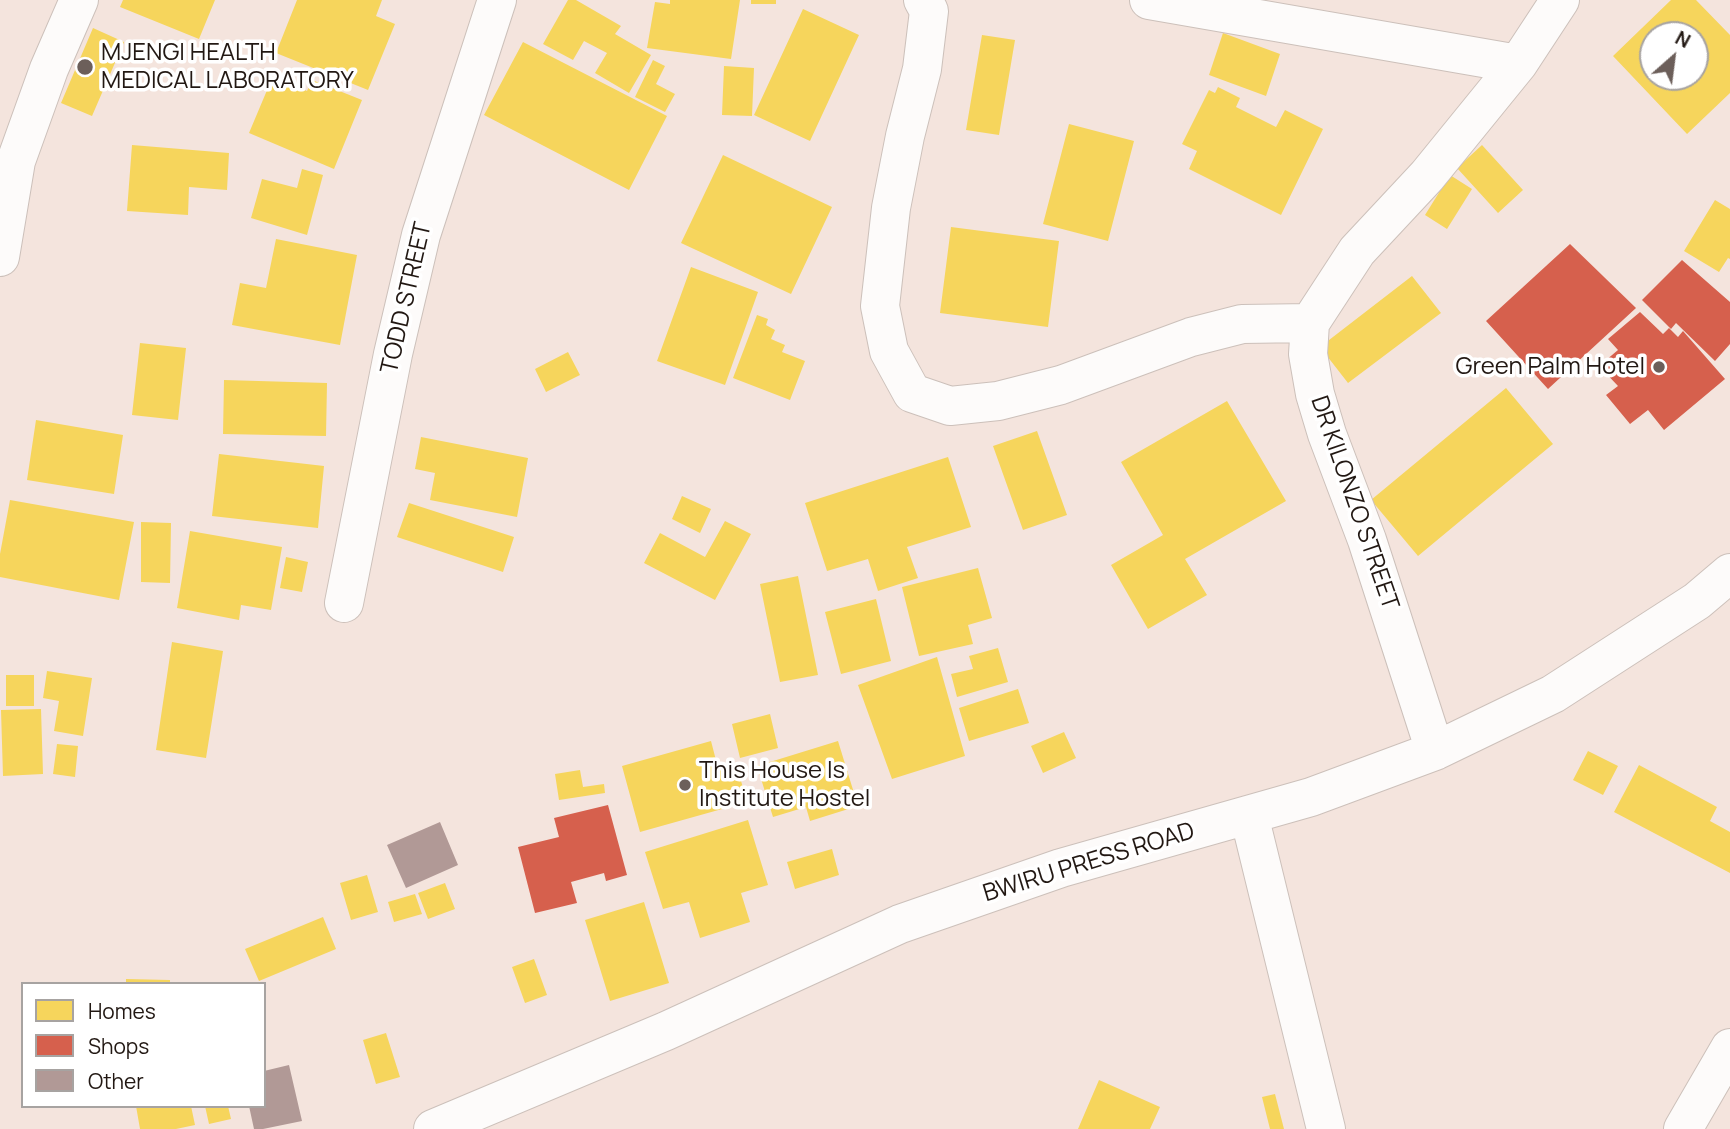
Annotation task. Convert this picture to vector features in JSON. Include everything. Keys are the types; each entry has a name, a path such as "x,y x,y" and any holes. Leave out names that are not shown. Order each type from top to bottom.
{"street":[{"path":"0,257 16,161 49,69 79,0"},
{"name":"TODD STREET","path":"344,603 393,354 421,235 497,0"},
{"path":"923,0 929,11 922,69 891,208 880,306 888,351 912,393 950,406 998,401 1061,385 1191,337 1242,324 1310,323 1357,251 1427,176 1518,64 1560,0"},
{"path":"922,69 953,0"},
{"path":"1149,0 1518,64"},
{"name":"DR KILONZO STREET","path":"1310,323 1308,354 1315,394 1327,435 1371,551 1435,751"},
{"name":"BWIRU PRESS ROAD","path":"453,1125 900,924 1061,868 1311,797 1435,751 1553,694 1697,601 1730,573"},
{"path":"1249,815 1326,1129"},
{"path":"1684,1129 1730,1048"}],"building: Homes":[{"path":"123,0 215,0 199,39 120,7"},
{"path":"297,0 382,0 376,16 395,24 368,90 276,53"},
{"path":"568,0 576,0 621,26 615,34 651,55 629,93 595,73 607,53 584,41 573,60 543,44"},
{"path":"670,0 740,0 731,59 647,48 655,2 670,4"},
{"path":"751,0 776,0 776,4 751,4"},
{"path":"1671,0 1696,0 1730,35 1730,93 1687,134 1646,91 1709,91 1709,21 1649,21"},
{"path":"803,9 859,35 810,141 754,115"},
{"path":"93,28 124,42 92,116 61,103"},
{"path":"1639,31 1639,83 1613,56"},
{"path":"1223,33 1280,54 1266,96 1209,75"},
{"path":"982,35 1015,40 999,135 966,130"},
{"path":"523,42 667,116 629,190 484,115"},
{"path":"653,60 665,66 656,84 675,94 665,112 635,97"},
{"path":"724,66 754,68 752,116 722,115"},
{"path":"273,76 307,91 312,80 362,100 334,169 249,133"},
{"path":"1218,87 1240,98 1236,107 1276,127 1285,110 1323,129 1281,215 1189,169 1197,151 1182,144 1209,90 1215,93"},
{"path":"1069,124 1134,141 1108,241 1043,224"},
{"path":"132,145 229,153 227,190 189,187 188,215 127,211"},
{"path":"1482,145 1523,190 1498,213 1457,168"},
{"path":"723,155 832,207 791,294 681,243"},
{"path":"302,169 323,175 307,235 251,218 262,179 297,188"},
{"path":"1450,175 1472,189 1447,229 1425,215"},
{"path":"1715,200 1730,209 1730,259 1728,258 1719,272 1684,251"},
{"path":"951,227 1059,241 1048,327 940,313"},
{"path":"276,239 357,255 340,345 232,325 240,283 266,288"},
{"path":"691,267 758,292 725,385 657,361"},
{"path":"1412,276 1441,313 1348,383 1320,347"},
{"path":"757,315 768,319 766,325 775,330 771,339 785,345 782,352 805,361 790,400 733,378"},
{"path":"140,343 186,348 178,420 132,415"},
{"path":"568,352 580,375 546,392 535,369"},
{"path":"224,380 327,383 326,436 223,434"},
{"path":"1506,388 1553,444 1418,556 1371,500"},
{"path":"1227,401 1286,501 1185,559 1207,595 1148,629 1111,565 1163,535 1121,462"},
{"path":"36,420 123,435 114,494 27,480"},
{"path":"1037,431 1067,515 1023,530 993,446"},
{"path":"421,437 528,458 517,517 430,500 435,473 415,469"},
{"path":"219,454 324,466 318,528 212,516"},
{"path":"948,457 971,527 907,547 918,578 878,591 868,559 827,571 805,503"},
{"path":"682,496 711,509 700,533 672,519"},
{"path":"10,500 134,522 119,600 0,577 0,554"},
{"path":"409,503 514,537 503,572 397,537"},
{"path":"725,521 751,534 715,600 644,563 660,533 705,557"},
{"path":"141,522 171,523 170,583 141,582"},
{"path":"190,531 282,547 271,610 241,605 239,620 177,608"},
{"path":"286,557 308,562 302,592 280,588"},
{"path":"978,568 992,618 968,625 973,644 919,656 902,587"},
{"path":"798,576 818,675 780,682 760,584"},
{"path":"876,599 891,661 841,674 825,612"},
{"path":"172,642 223,651 206,758 156,750"},
{"path":"998,648 1008,682 957,697 951,674 973,669 969,656"},
{"path":"937,657 965,756 892,779 858,685"},
{"path":"47,671 92,678 83,736 54,731 59,701 43,698"},
{"path":"6,675 34,675 34,706 6,706"},
{"path":"1018,689 1029,723 969,741 959,708"},
{"path":"41,709 43,774 3,776 1,710"},
{"path":"770,714 778,748 740,758 732,724"},
{"path":"1064,732 1076,758 1043,773 1031,746"},
{"name":"This House Is Institute Hostel","path":"711,741 718,768 736,763 747,802 640,832 622,766"},
{"path":"838,741 858,806 810,821 806,807 773,817 757,766"},
{"path":"57,744 78,746 75,777 53,774"},
{"path":"1588,751 1618,766 1603,795 1573,780"},
{"path":"1639,765 1717,807 1710,821 1730,832 1730,873 1614,812"},
{"path":"580,770 583,787 604,784 605,793 559,800 555,774"},
{"path":"748,820 768,885 741,893 750,922 700,938 689,902 663,909 645,852"},
{"path":"832,849 839,875 795,889 787,862"},
{"path":"367,875 378,912 351,920 340,883"},
{"path":"445,883 455,909 428,919 418,893"},
{"path":"415,894 422,914 394,922 388,902"},
{"path":"644,902 669,983 610,1001 585,920"},
{"path":"323,917 336,949 259,981 245,949"},
{"path":"534,959 547,995 525,1003 512,967"},
{"path":"126,979 170,980 170,982 126,982"},
{"path":"386,1033 400,1077 376,1084 363,1040"},
{"path":"1099,1080 1160,1107 1150,1129 1078,1129"},
{"path":"1275,1094 1284,1129 1270,1129 1262,1097"},
{"path":"136,1108 191,1108 195,1125 176,1129 140,1129"},
{"path":"205,1108 228,1108 231,1119 209,1124"}],"building: Shops":[{"path":"1570,244 1636,308 1548,389 1486,321"},
{"path":"1682,260 1730,302 1730,344 1715,361 1676,323 1671,329 1642,300"},
{"path":"1640,312 1663,334 1669,328 1678,337 1683,331 1725,379 1664,430 1648,410 1630,424 1606,395 1618,386 1599,366 1618,350 1608,339"},
{"path":"608,805 627,875 606,881 604,873 571,882 577,903 535,913 518,847 559,837 554,818"}],"building: Other":[{"path":"440,822 458,865 406,888 387,845"},
{"path":"289,1065 302,1121 254,1129 249,1108 266,1108 266,1071"}],"place":[{"name":"MJENGI HEALTH MEDICAL LABORATORY","path":"85,67"},
{"name":"Green Palm Hotel","path":"1659,367"},
{"name":"This House Is Institute Hostel","path":"685,785"}]}
